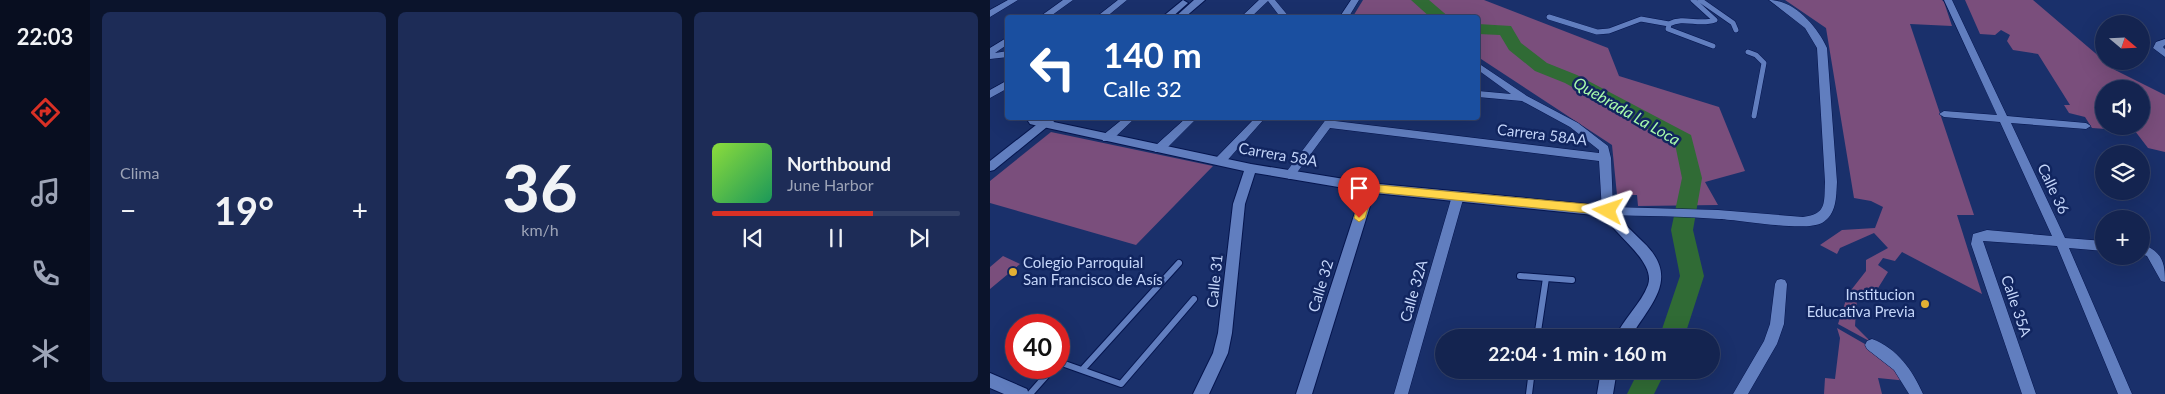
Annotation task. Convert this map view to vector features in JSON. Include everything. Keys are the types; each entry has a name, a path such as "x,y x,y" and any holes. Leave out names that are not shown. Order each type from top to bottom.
{"street":[{"path":"990,14 1014,0"},
{"path":"1046,15 1069,0"},
{"path":"1103,15 1123,0"},
{"path":"1169,15 1187,0"},
{"path":"1182,15 1200,0"},
{"path":"1247,15 1264,0"},
{"path":"1271,0 1284,15"},
{"path":"1345,15 1355,0"},
{"path":"1608,211 1718,214 1803,222 1817,220 1825,214 1830,204 1831,182 1822,48 1818,37 1810,25 1773,0"},
{"name":"Calle 36","path":"1948,0 2061,242 2126,394"},
{"path":"990,52 1005,42"},
{"path":"2165,42 2159,44 2158,48 2165,54"},
{"path":"990,56 1005,54"},
{"path":"1480,67 1524,98 1574,125 1604,148 1608,211 1617,228 1649,255 1657,275 1655,285 1628,329"},
{"path":"990,95 1005,85"},
{"path":"1480,94 1524,98"},
{"path":"1944,114 2086,126"},
{"path":"990,156 1042,120"},
{"path":"990,167 1042,120"},
{"name":"Carrera 58A","path":"1042,120 1107,138 1159,149 1251,168 1369,188 1608,211"},
{"path":"1107,138 1128,120"},
{"path":"1159,149 1190,120"},
{"path":"1220,161 1258,120"},
{"path":"1290,175 1329,121"},
{"name":"Carrera 58AA","path":"1329,121 1606,158"},
{"name":"Calle 31","path":"1201,394 1220,353 1225,333 1239,204 1251,168"},
{"name":"Calle 32","path":"1304,394 1369,188"},
{"name":"Calle 32A","path":"1401,394 1458,196"},
{"name":"Calle 35A","path":"2029,394 1977,244 1977,237 1987,235 2061,242"},
{"path":"2061,242 2095,245"},
{"path":"2150,253 2165,277"},
{"path":"1740,394 1770,344 1777,324 1781,284"},
{"path":"1872,344 1902,367 1910,378 1916,394"},
{"path":"1605,394 1608,379"},
{"path":"990,380 1021,394"}],"lane":[{"path":"1548,17 1597,32 1609,31 1641,19 1669,24 1677,19 1704,24 1715,20 1693,0"},
{"path":"1700,0 1732,23 1736,30"},
{"path":"1669,24 1668,29 1713,46"},
{"path":"1748,52 1756,55 1764,63 1762,83 1754,109 1754,116"},
{"path":"1082,370 1179,263"},
{"path":"1520,276 1572,280"},
{"path":"1538,329 1546,278"},
{"path":"1070,366 1121,384 1194,299"},
{"path":"1030,394 1043,379"},
{"path":"1529,394 1531,379"}],"shaded area":[{"path":"1363,0 1484,0 1608,48 1619,76 1719,107 1745,171 1705,182 1718,205 1638,206 1637,195 1617,195 1612,145 1480,58 1480,15 1354,15"},
{"path":"1785,0 1942,0 1944,2 1952,26 1910,24 1974,215 1957,215 1982,294 1902,252 1895,261 1883,258 1878,265 1888,272 1870,301 1857,298 1855,326 1871,342 1838,324 1848,294 1866,271 1866,260 1888,248 1874,233 1840,248 1837,254 1820,245 1842,230 1875,228 1883,207 1871,201 1854,198 1826,28"},
{"path":"1965,0 2033,0 2095,53 2095,70 2115,70 2135,80 2095,80 2095,128 2092,128 2085,117 2069,113 2064,105 2070,105 2038,54 2013,50 2007,41 2010,35 2001,30 1995,35 1980,34"},
{"path":"2150,88 2165,95 2165,152 2150,148 2150,145 2146,145 2138,135 2150,135"},
{"path":"1051,132 1213,166 1136,245 990,203 990,181"},
{"path":"1003,256 1020,264 990,289 990,267"},
{"path":"1837,328 1877,351 1908,381 1878,378 1882,394 1824,394 1825,378 1835,379 1840,338"}],"waterway":[{"name":"Quebrada La Loca","path":"1419,0 1438,15"},
{"name":"Quebrada La Loca","path":"1480,29 1505,30 1515,46 1541,67 1571,79 1684,140 1692,178 1682,230 1692,276 1676,329"},
{"name":"Quebrada La Loca","path":"1640,394 1648,379"}],"place":[{"name":"Colegio Parroquial San Francisco de Asís","path":"1013,272"},
{"name":"Institucion Educativa Previa","path":"1925,304"}],"route":[{"path":"1359,218 1369,188 1608,211"}]}
